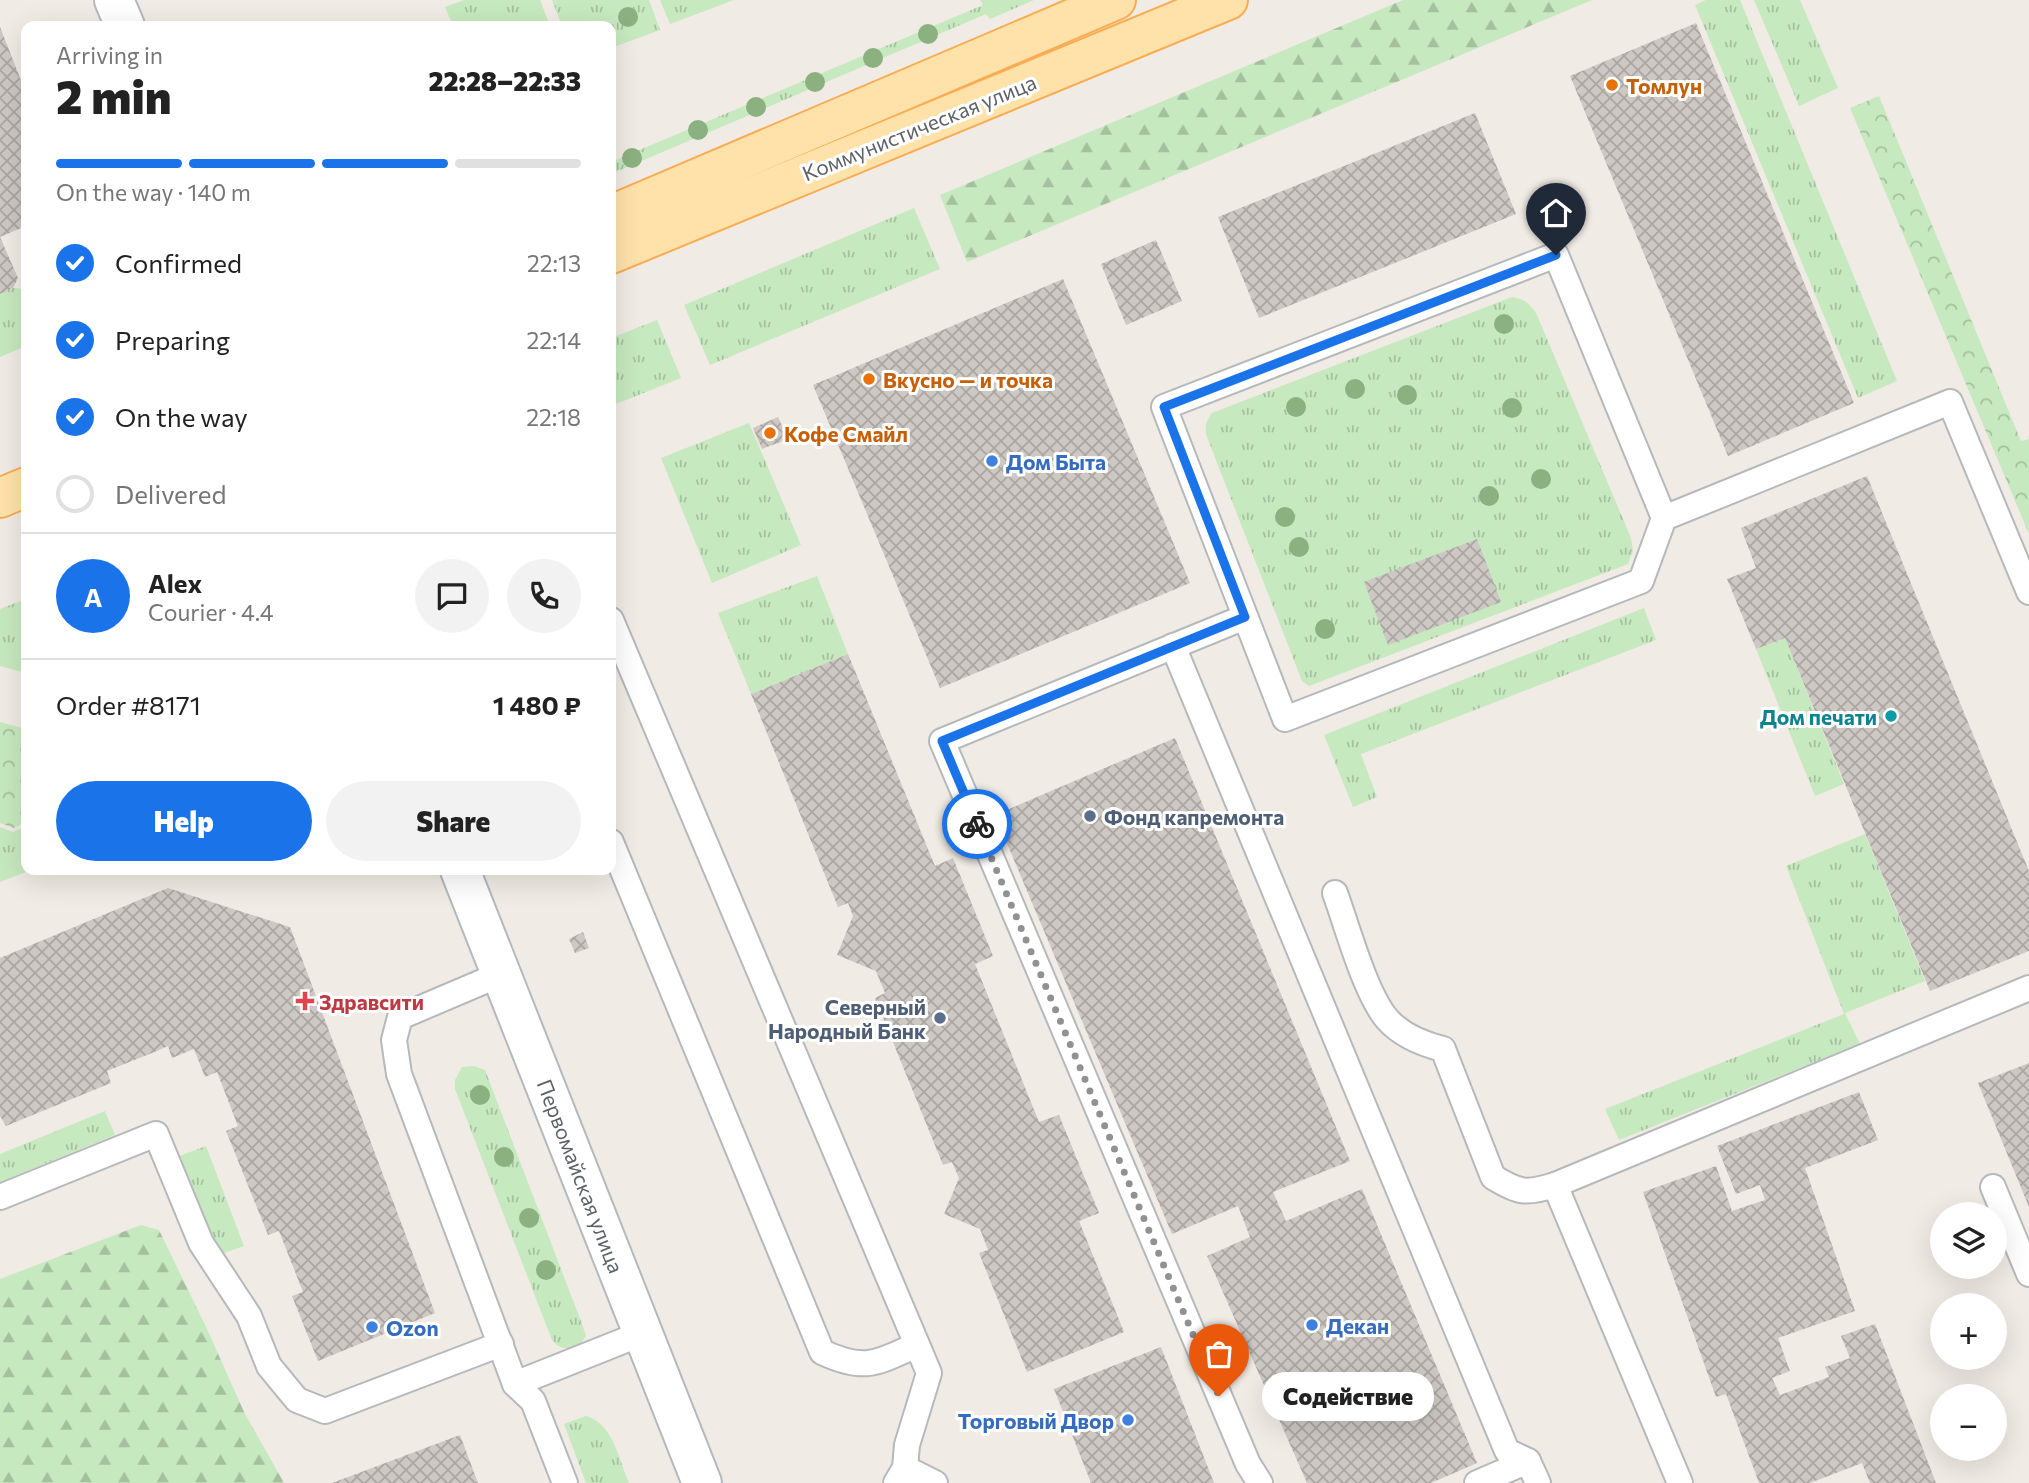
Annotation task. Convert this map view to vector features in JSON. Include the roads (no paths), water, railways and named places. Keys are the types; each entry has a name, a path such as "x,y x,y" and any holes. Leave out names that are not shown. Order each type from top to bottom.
{"main road":[{"path":"114,0 123,21"},
{"name":"Коммунистическая улица","path":"616,213 1116,0"},
{"name":"Коммунистическая улица","path":"616,252 1228,0"},
{"path":"0,498 21,489"},
{"name":"Первомайская улица","path":"462,875 702,1483"}],"lane":[{"path":"1556,255 1664,518 1641,581 1285,719 1164,407 1556,255"},
{"path":"1664,518 1950,402 2029,592"},
{"path":"1245,617 942,741 1248,1464 1260,1483"},
{"path":"616,632 929,1373 900,1475 935,1483"},
{"path":"1173,646 1507,1451 1533,1472"},
{"path":"616,854 821,1352 846,1363 877,1363 917,1345"},
{"path":"1335,893 1370,989 1387,1019 1418,1042 1443,1049 1493,1177 1524,1192 1555,1185 2029,988"},
{"path":"501,974 400,1017 394,1040 400,1074 515,1384 533,1401 565,1483"},
{"path":"0,1197 156,1134 201,1242 249,1316 269,1366 297,1400 325,1411 501,1344"},
{"path":"1555,1185 1680,1483"},
{"path":"1993,1187 2029,1274"},
{"path":"515,1384 643,1333"},
{"path":"1477,1483 1533,1472"}],"place":[{"name":"Томлун","path":"1612,85"},
{"name":"Вкусно — и точка","path":"869,379"},
{"name":"Кофе Смайл","path":"770,433"},
{"name":"Дом Быта","path":"992,461"},
{"name":"Дом печати","path":"1891,716"},
{"name":"Фонд капремонта","path":"1090,816"},
{"name":"Здравсити","path":"305,1001"},
{"name":"Северный Народный Банк","path":"940,1018"},
{"name":"Декан","path":"1312,1325"},
{"name":"Ozon","path":"372,1327"},
{"name":"Содействие","path":"1219,1396"},
{"name":"Торговый Двор","path":"1128,1420"}]}
